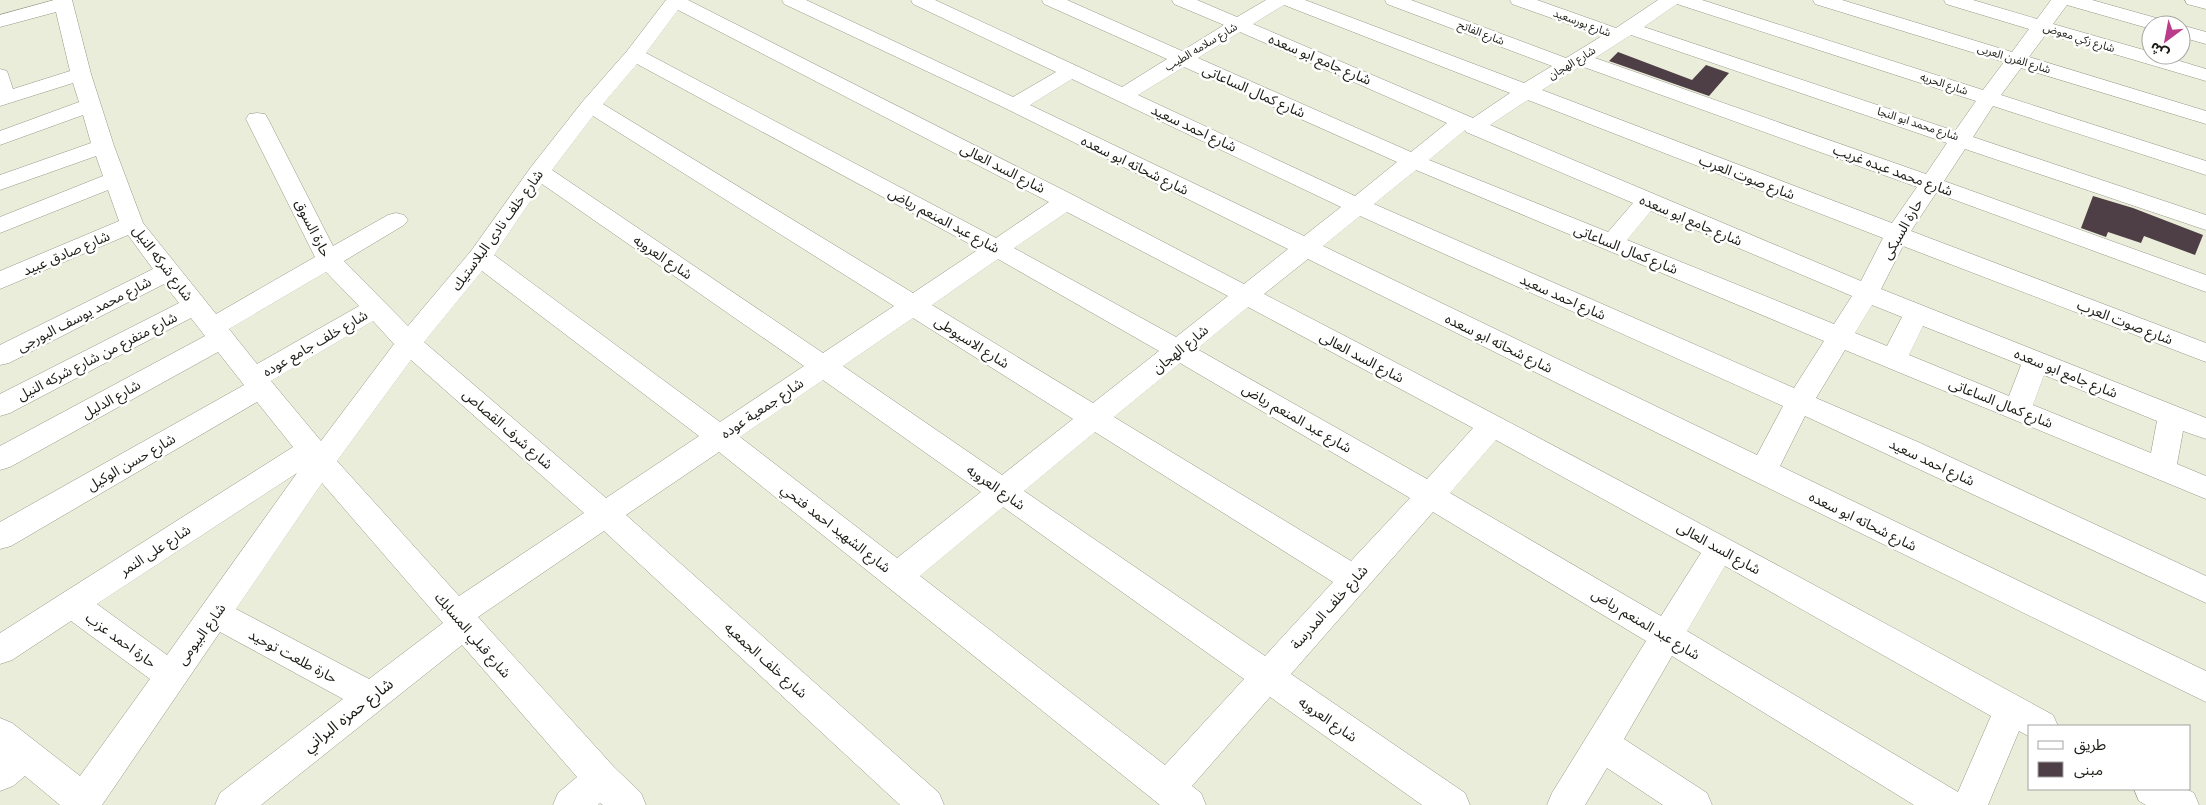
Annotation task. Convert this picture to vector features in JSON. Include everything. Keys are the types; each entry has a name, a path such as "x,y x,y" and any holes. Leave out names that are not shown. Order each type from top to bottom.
{"street":[{"name":"شارع شحاته ابو سعده","path":"791,0 1014,105 1762,472 2206,687"},
{"name":"شارع احمد سعيد","path":"920,0 1358,206 1908,450 2206,590"},
{"name":"شارع كمال الساعاتى","path":"1051,0 1413,162 2206,488"},
{"name":"شارع جامع ابو سعده","path":"1181,0 1647,201 1867,293 2206,428"},
{"name":"شارع سلامه الطيب","path":"1123,95 1279,0"},
{"name":"شارع صوت العرب","path":"1288,0 2206,353"},
{"name":"شارع الفاتح","path":"1394,0 1573,62"},
{"name":"شارع بورسعيد","path":"1519,0 1623,32"},
{"path":"1637,0 1664,4"},
{"name":"شارع الحريه","path":"1683,0 2206,168"},
{"name":"شارع الفرن العربى","path":"1822,0 2206,118"},
{"name":"شارع زكي معوض","path":"1953,0 2206,75"},
{"name":"حارة السبكى","path":"1762,472 1799,402 1867,293 1897,234 1929,183 1962,139 1988,98 2061,0"},
{"path":"2072,0 2141,20"},
{"path":"2194,0 2206,3"},
{"name":"شارع خلف نادى البلاستيك","path":"316,456 480,257 539,172 590,105 634,55 676,1"},
{"name":"شارع السد العالى","path":"676,1 1247,295 1720,548 2039,725"},
{"path":"0,21 64,2"},
{"name":"شارع شركه النيل","path":"64,2 90,105 132,224 168,272 316,456"},
{"name":"شارع الهجان","path":"897,576 1413,162 1469,124 1623,32 1664,4"},
{"name":"شارع محمد ابو النجا","path":"1623,32 1962,139 2206,223"},
{"path":"2191,34 2206,38"},
{"name":"شارع عبد المنعم رياض","path":"634,55 998,248 1179,350 1667,636 1947,805"},
{"name":"شارع محمد عبده غريب","path":"1573,62 1929,183 2206,284"},
{"path":"1014,105 1071,71"},
{"path":"0,75 2,99 81,74"},
{"path":"0,138 90,105"},
{"name":"شارع الاسيوطى","path":"590,105 1354,579"},
{"name":"حارة السوق","path":"257,119 328,260 409,343"},
{"path":"0,183 103,146"},
{"name":"شارع العروبه","path":"539,172 823,366 1452,805"},
{"path":"0,226 116,179"},
{"name":"شارع جمعية عوده","path":"460,620 606,515 1067,201"},
{"path":"1612,243 1647,201"},
{"name":"شارع الدليل","path":"0,459 217,333 328,260 396,220"},
{"name":"شارع صادق عبيد","path":"0,281 132,224"},
{"name":"شارع الشهيد احمد فتحي","path":"480,257 720,437 1177,797"},
{"name":"شارع محمد يوسف البورجى","path":"0,356 168,272"},
{"name":"شارع متفرع من شارع شركه النيل","path":"0,406 195,305"},
{"name":"شارع خلف جامع عوده","path":"258,382 376,308"},
{"path":"1893,359 1917,313"},
{"name":"شارع شرف القصاص","path":"409,343 606,515"},
{"path":"2017,410 2036,361"},
{"name":"شارع حسن الوكيل","path":"0,537 258,382"},
{"path":"2162,470 2172,415"},
{"name":"شارع خلف المدرسة","path":"1177,797 1268,676 1492,426"},
{"name":"شارع على النمر","path":"0,650 72,604 316,456"},
{"name":"شارع البيومى","path":"82,803 216,614 316,456"},
{"name":"شارع قبلي المسابك","path":"316,456 601,779 628,805"},
{"name":"شارع خلف الجمعيه","path":"606,515 926,805"},
{"path":"1565,805 1720,548"},
{"name":"حارة احمد عزب","path":"72,604 171,676"},
{"name":"حارة طلعت توحيد","path":"216,614 371,697"},
{"name":"شارع حمزه البراني","path":"233,805 371,697 460,620"},
{"path":"1970,805 2011,709"},
{"path":"0,734 13,765 82,803"},
{"path":"1601,744 1694,805"},
{"path":"571,805 601,779"},
{"path":"2154,790 2181,805"}],"building":[{"path":"1618,52 1692,80 1706,65 1729,73 1709,96 1609,61"},
{"path":"2093,196 2133,208 2203,235 2195,255 2144,236 2141,243 2108,232 2106,237 2081,228"}]}
